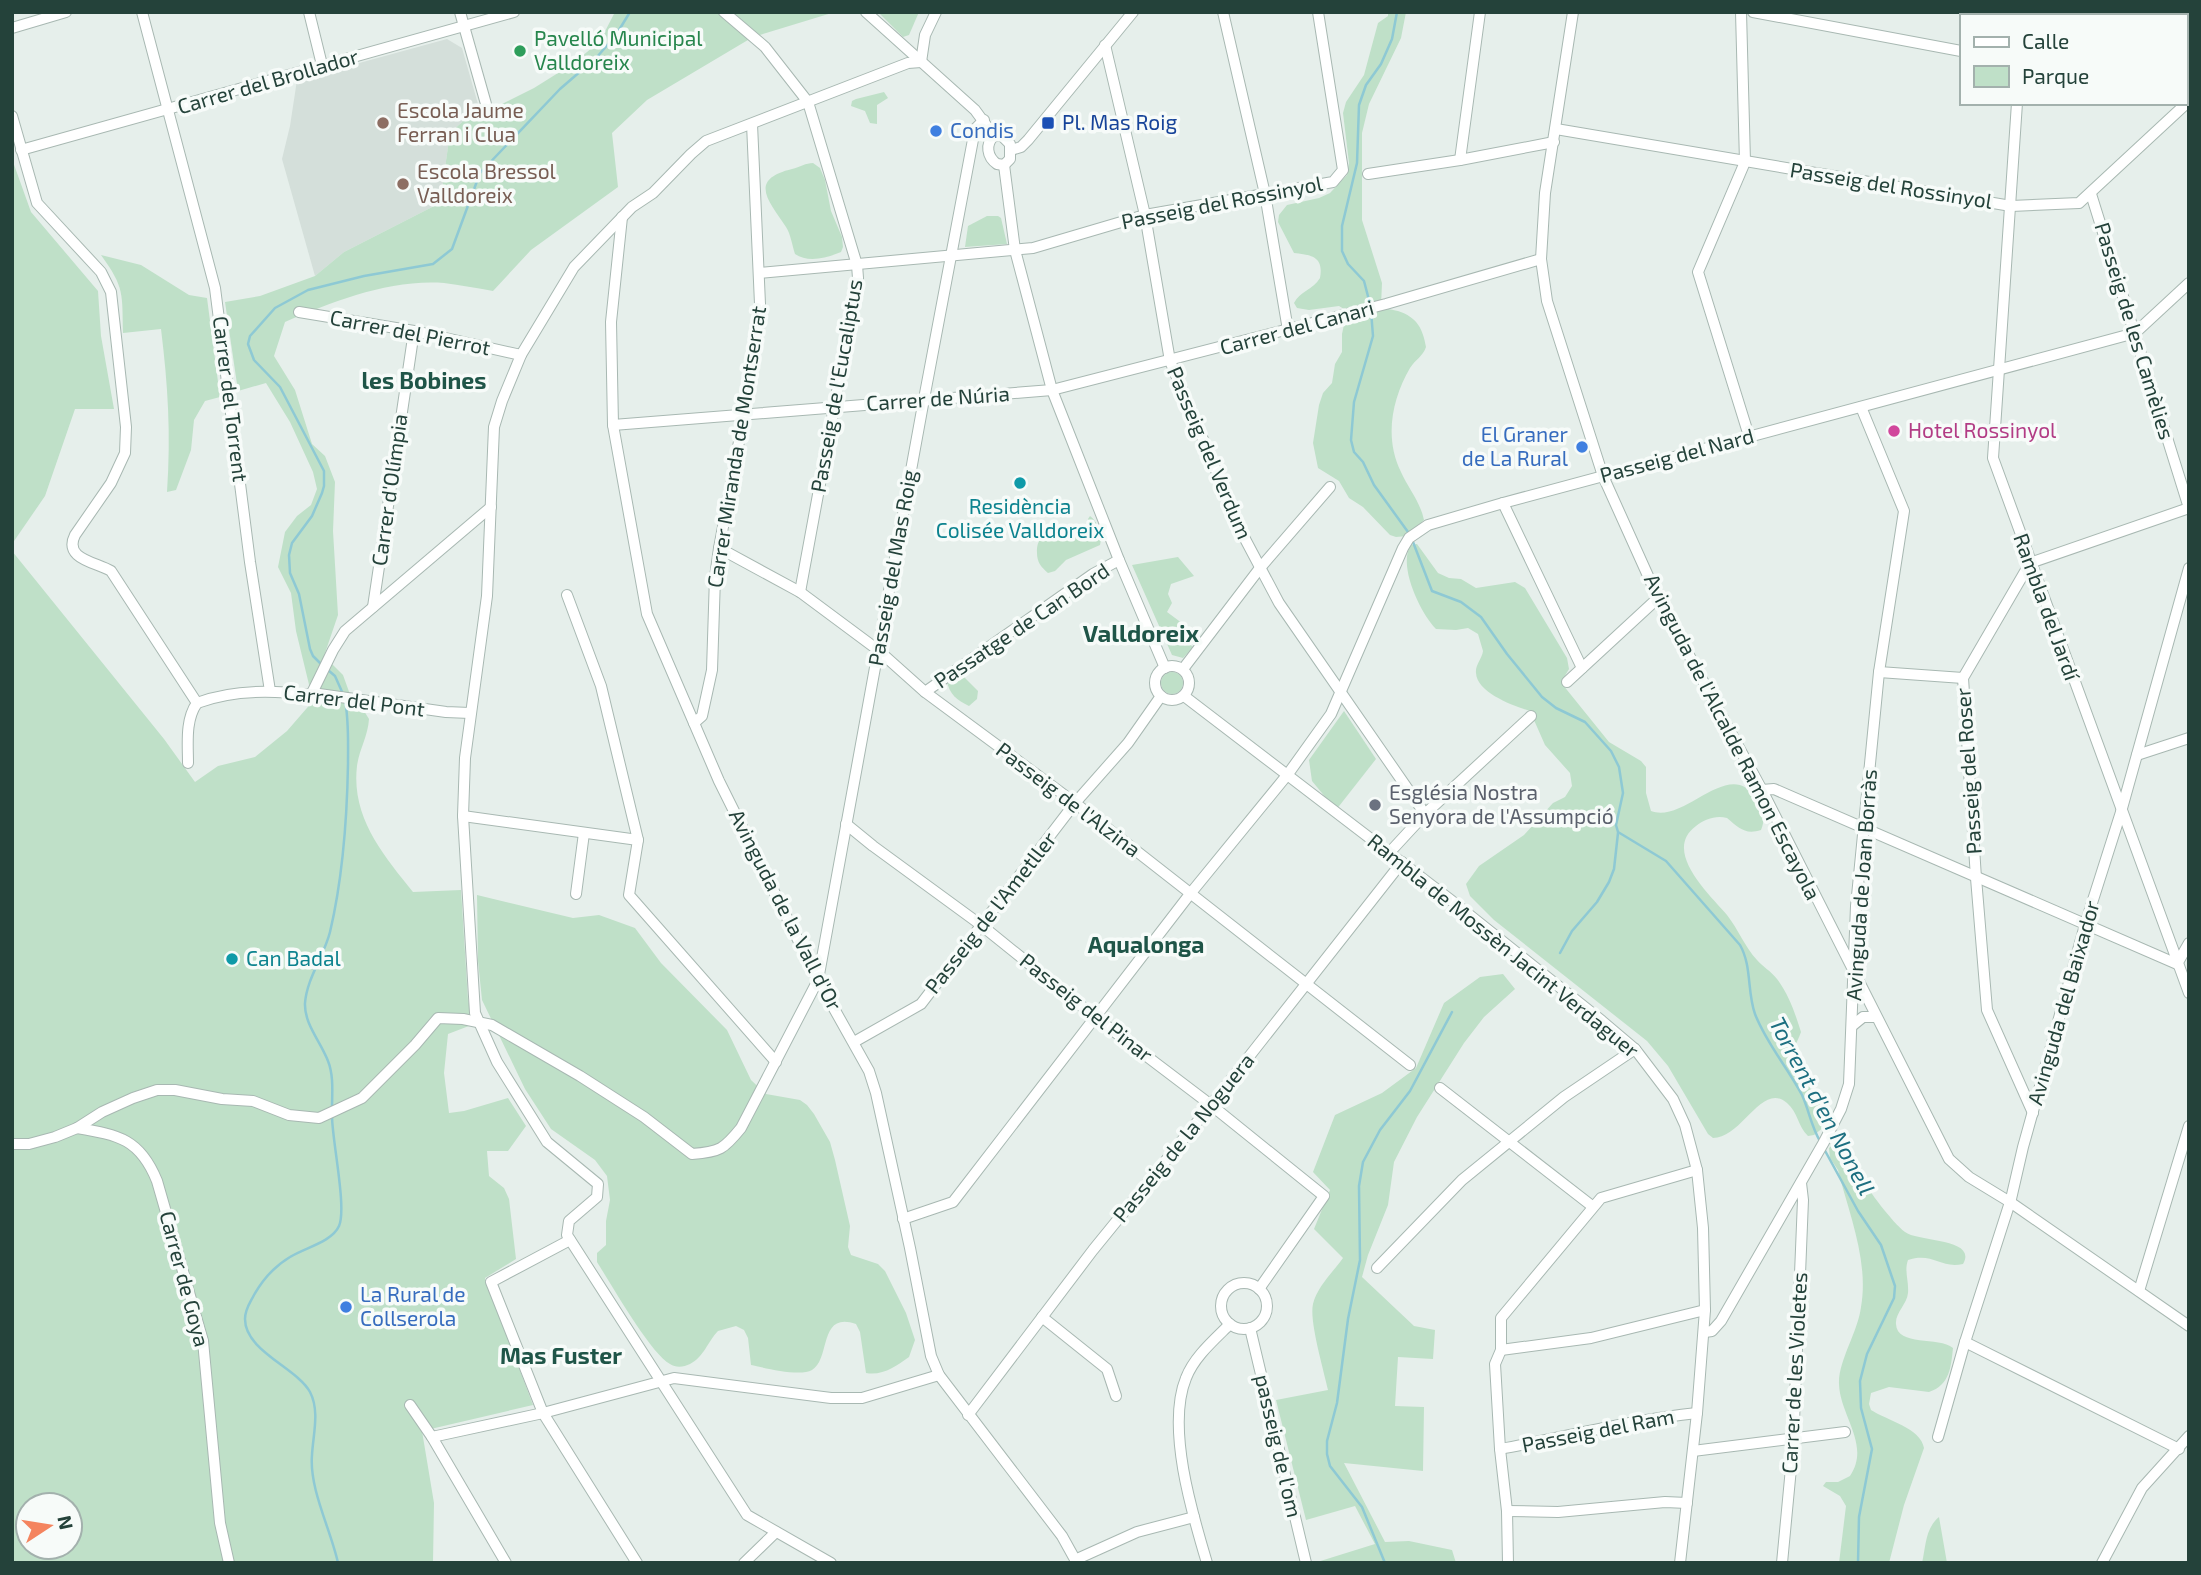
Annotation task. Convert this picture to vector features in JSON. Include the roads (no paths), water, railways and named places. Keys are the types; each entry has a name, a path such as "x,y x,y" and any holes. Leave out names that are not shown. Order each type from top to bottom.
{"street":[{"path":"12,28 66,12"},
{"name":"Carrer del Torrent","path":"142,12 215,288 250,562 270,691"},
{"path":"309,12 322,65"},
{"path":"460,12 486,104"},
{"name":"Carrer del Brollador","path":"21,150 169,111 514,12"},
{"path":"724,12 765,47 808,102"},
{"path":"866,12 984,120 994,136"},
{"path":"921,62 925,35 936,12"},
{"path":"1011,150 1021,147 1028,140 1133,12"},
{"path":"1223,12 1265,194 1288,330"},
{"name":"Passeig del Rossinyol","path":"760,273 1033,248 1145,215 1332,183 1343,170 1318,12"},
{"path":"1460,160 1480,12"},
{"name":"Avinguda de l'Alcalde Ramon Escayola","path":"1573,12 1545,193 1541,259 1547,301 1604,476 1658,598 1762,790 1949,1159 1969,1177 2010,1202 2189,1326"},
{"path":"1741,12 1745,162 1698,272 1749,436"},
{"path":"1753,12 1960,51"},
{"name":"Passeig del Verdum","path":"1105,45 1145,215 1170,361 1244,537 1279,603 1425,814"},
{"path":"831,1563 747,1515 567,1235 569,1221 597,1197 598,1184 547,1142 497,1062 475,1013 463,816 464,758 487,596 494,427 521,355 574,267 632,207 653,193 706,141 908,63 921,62"},
{"name":"Passeig de l'Eucaliptus","path":"800,592 858,278 857,265 808,102"},
{"name":"Rambla del Jardí","path":"2017,105 1993,458 2189,993"},
{"name":"Passeig del Rossinyol","path":"1556,129 2011,206 2079,203 2186,105"},
{"path":"12,116 37,203 101,272 111,292 125,426 125,453 111,483 75,535 72,549 82,559 111,571 197,703 193,708 189,727 188,763"},
{"name":"Passeig del Mas Roig","path":"77,1128 122,1103 156,1090 253,1101 289,1115 319,1118 362,1098 438,1018 492,1025 644,1117 692,1154 709,1153 725,1147 741,1128 818,980 975,129 984,120"},
{"name":"Carrer Miranda de Montserrat","path":"694,723 702,716 712,670 715,577 744,415 760,304 752,124"},
{"path":"994,136 1004,137 1011,150 1009,162 1004,165 996,164 990,156 989,142 994,136"},
{"path":"1367,174 1553,142"},
{"path":"970,157 990,156"},
{"path":"1004,165 1015,250 1052,390 1165,668"},
{"name":"Passeig de les Camèlies","path":"2091,194 2189,508"},
{"name":"Avinguda de la Vall d'Or","path":"622,217 611,322 613,425 648,614 719,781 818,980 869,1071 876,1093 931,1356 939,1375 1077,1561"},
{"name":"Carrer del Canari","path":"1052,390 1387,304 1541,259"},
{"name":"Passeig del Nard","path":"903,1219 953,1202 1190,894 1288,774 1331,714 1409,538 1428,525 1503,503 2135,333 2189,283"},
{"name":"Carrer del Pierrot","path":"299,313 414,331 521,355"},
{"name":"Carrer d'Olímpia","path":"373,607 414,331"},
{"name":"Carrer de Núria","path":"613,425 1052,390"},
{"name":"Avinguda de Joan Borràs","path":"1705,1332 1712,1331 1721,1321 1841,1109 1849,1084 1856,906 1879,672 1905,511 1861,407"},
{"path":"1183,669 1260,568 1330,487"},
{"path":"1503,503 1582,668"},
{"path":"312,693 345,631 491,507"},
{"path":"2030,563 2189,508"},
{"name":"Passeig de l'Alzina","path":"719,548 800,592 878,650 925,692 1075,803 1410,1065"},
{"name":"Passatge de Can Bord","path":"925,692 1093,574 1119,560"},
{"name":"Passeig del Roser","path":"2030,563 1962,678 1987,1010 2033,1113"},
{"name":"Avinguda del Baixador","path":"1938,1437 2010,1202 2085,925 2122,812 2189,568"},
{"path":"567,595 601,686 638,840 629,895 776,1062"},
{"path":"1567,682 1658,598"},
{"path":"1174,666 1183,669 1189,682 1184,696 1170,700 1161,696 1156,686 1157,675 1165,668 1174,666"},
{"path":"1879,672 1962,678"},
{"name":"Carrer del Pont","path":"197,703 270,691 308,695 312,693 470,713"},
{"name":"Passeig de l'Ametller","path":"853,1042 921,1004 1075,803 1128,743 1161,696"},
{"name":"Rambla de Mossèn Jacint Verdaguer","path":"1184,696 1402,862 1635,1049 1673,1099 1685,1125 1697,1170 1703,1228 1705,1310 1697,1413 1680,1563"},
{"path":"1389,853 1425,814 1531,716"},
{"path":"2137,755 2189,738"},
{"path":"1762,790 1773,789 2177,964 2189,943"},
{"path":"463,816 638,840"},
{"name":"Passeig del Pinar","path":"846,824 981,925 1324,1196 1259,1289"},
{"path":"576,894 584,833"},
{"name":"Passeig de la Noguera","path":"968,1415 1093,1250 1402,862"},
{"path":"1838,944 1846,946 1855,943"},
{"path":"1852,1026 1863,1017 1875,1017"},
{"path":"1377,1268 1462,1180 1564,1097 1635,1049"},
{"path":"1440,1088 1592,1206"},
{"path":"2139,1291 2189,1126"},
{"path":"12,1144 29,1144 77,1128"},
{"name":"Carrer de Goya","path":"77,1128 131,1143 149,1162 157,1181 203,1341 220,1524 229,1563"},
{"path":"1508,1563 1507,1511 1495,1364 1501,1350 1501,1318 1601,1198 1697,1170"},
{"name":"Carrer de les Violetes","path":"1782,1563 1794,1437 1803,1200 1801,1183"},
{"path":"570,1240 491,1282 543,1413 637,1563"},
{"path":"1246,1283 1259,1289 1267,1303 1262,1320 1250,1328 1242,1329 1230,1324 1222,1310 1222,1299 1226,1292 1238,1284 1246,1283"},
{"path":"1501,1350 1591,1338 1705,1310"},
{"path":"1042,1317 1107,1369 1116,1396"},
{"path":"1207,1563 1194,1517 1178,1426 1179,1404 1186,1377 1230,1324"},
{"name":"passeig de l'om","path":"1250,1328 1306,1563"},
{"path":"1965,1342 2179,1449"},
{"path":"432,1437 543,1413 674,1378 831,1398 862,1398 939,1375"},
{"path":"410,1405 432,1437 506,1563"},
{"name":"Passeig del Ram","path":"1500,1449 1552,1440 1593,1428 1697,1413"},
{"path":"1693,1451 1845,1432"},
{"path":"2102,1563 2142,1488 2189,1436"},
{"path":"1507,1511 1558,1512 1665,1502 1687,1503"},
{"path":"1077,1561 1137,1532 1194,1517"},
{"path":"744,1563 776,1532"}],"waterway":[{"path":"323,666 310,649 299,594 290,573 289,555 292,543 312,516 322,493 324,471 280,387 254,360 248,344 250,336 275,308 308,290 364,276 433,264 452,249 480,173 560,89 597,57 616,35 630,12"},
{"name":"Torrent d'en Nonell","path":"1370,304 1364,281 1348,264 1342,251 1342,226 1357,163 1359,105 1366,85 1381,64 1392,39 1397,12"},
{"name":"Torrent d'en Nonell","path":"1371,311 1373,336 1354,402 1351,440 1354,452 1363,462 1374,485 1408,532"},
{"name":"Torrent d'en Nonell","path":"1413,542 1432,591 1461,602 1481,617 1542,697 1556,708 1585,722 1611,751 1619,767 1623,793 1616,825 1618,832 1666,861 1740,945 1746,962 1755,1014 1802,1095 1820,1141"},
{"path":"328,670 335,676 343,694"},
{"path":"332,1109 330,1067 310,1026 305,1003 309,985 330,932 341,870 348,764 345,700"},
{"path":"1560,953 1572,931 1597,902 1609,882 1614,869 1618,833"},
{"path":"1385,1563 1362,1507 1330,1466 1327,1441 1337,1403 1348,1319 1360,1260 1359,1186 1363,1162 1380,1130 1410,1091 1452,1012"},
{"path":"332,1116 341,1205 339,1226 324,1240 290,1257 274,1269 254,1295 245,1319 253,1341 303,1383 313,1399 314,1482 338,1563"},
{"name":"Torrent d'en Nonell","path":"1823,1147 1858,1211 1881,1245 1895,1286 1894,1298 1867,1354 1860,1381 1861,1408 1872,1449 1859,1517 1858,1563"}],"place":[{"name":"Pavelló Municipal Valldoreix","path":"520,51"},
{"name":"Escola Jaume Ferran i Clua","path":"383,123"},
{"name":"Pl. Mas Roig","path":"1048,123"},
{"name":"Condis","path":"936,131"},
{"name":"Escola Bressol Valldoreix","path":"403,184"},
{"name":"Hotel Rossinyol","path":"1894,431"},
{"name":"El Graner de La Rural","path":"1582,447"},
{"name":"Residència Colisée Valldoreix","path":"1020,483"},
{"name":"Església Nostra Senyora de l'Assumpció","path":"1375,805"},
{"name":"Can Badal","path":"232,959"},
{"name":"La Rural de Collserola","path":"346,1307"}],"district":[{"name":"les Bobines","path":"424,381"},
{"name":"Valldoreix","path":"1141,634"},
{"name":"Aqualonga","path":"1146,945"},
{"name":"Mas Fuster","path":"561,1356"}]}
